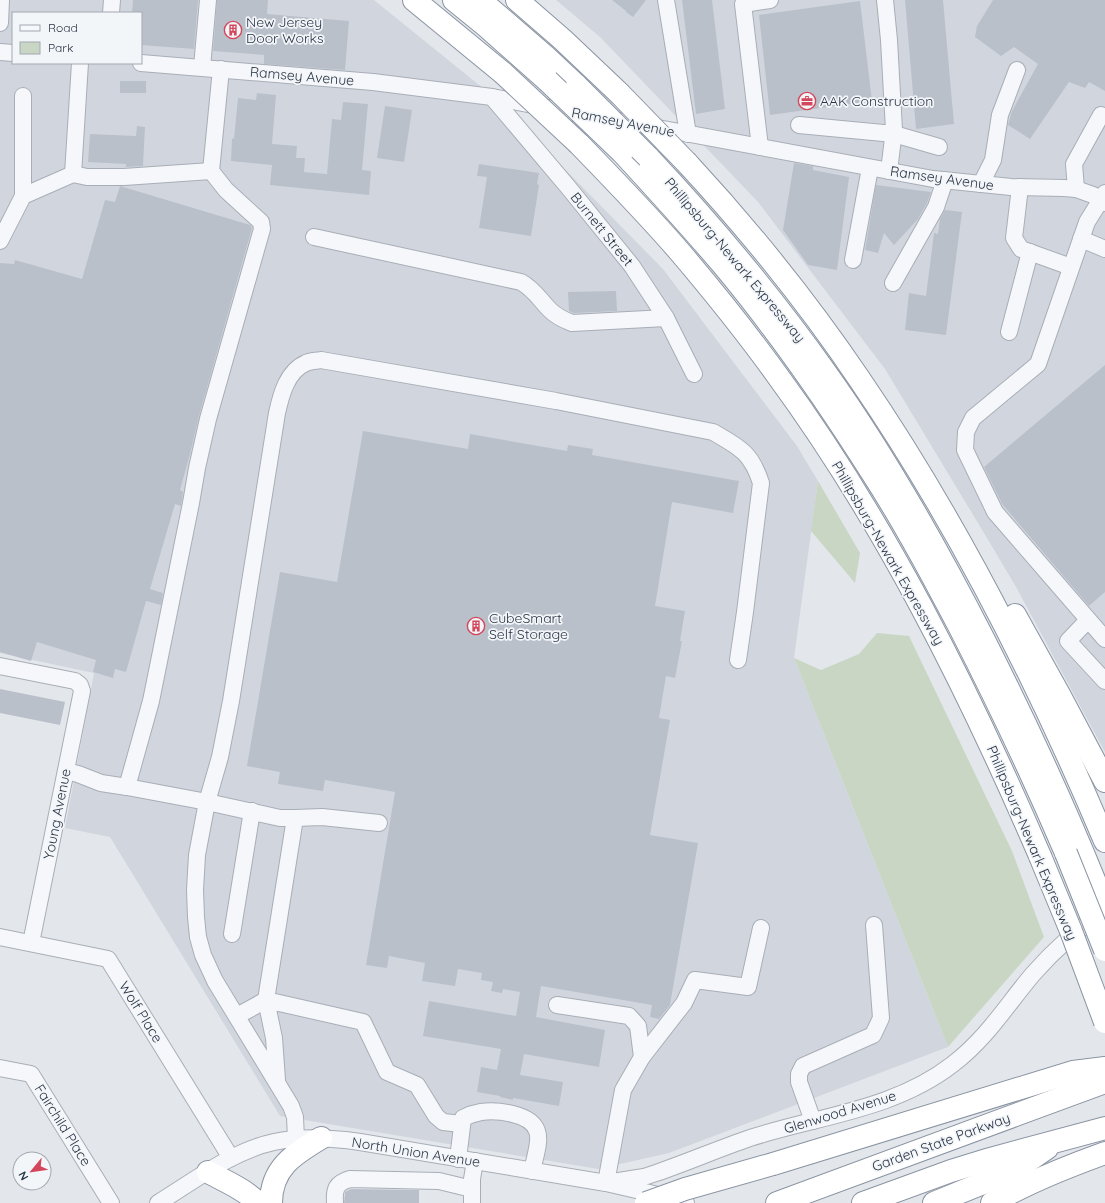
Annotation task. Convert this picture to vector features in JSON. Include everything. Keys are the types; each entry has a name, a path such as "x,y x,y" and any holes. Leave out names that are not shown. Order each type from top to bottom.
{"highway":[{"name":"Phillipsburg-Newark Expressway","path":"414,0 503,73 579,144 624,190 664,234 730,312 802,410 860,500 893,556 945,652 992,749 1040,856 1074,938 1105,1022"},
{"name":"Phillipsburg-Newark Expressway","path":"454,0 548,81 622,152 684,220 749,298 802,368 875,477 918,550 950,609 1020,749 1105,907"},
{"name":"Phillipsburg-Newark Expressway","path":"480,0 577,86 648,157 705,219 774,303 827,374 880,455 925,530 953,581 1018,709 1053,783 1105,950"},
{"name":"Phillipsburg-Newark Expressway","path":"517,0 562,39 619,93 687,163 740,222 787,279 860,379 932,493 964,549 1042,700 1105,840"},
{"path":"964,549 996,582 1105,781"},
{"path":"646,1203 685,1189 773,1164 1073,1072 1105,1068"},
{"name":"Garden State Parkway","path":"777,1203 1105,1082"},
{"path":"863,1203 951,1171 1105,1128"},
{"path":"271,1203 274,1183 280,1170 295,1154 321,1138"},
{"path":"934,1203 1015,1170 1062,1139"},
{"path":"992,1203 1050,1174 1105,1153"},
{"path":"208,1172 240,1189 251,1196 258,1203"}],"street":[{"path":"0,23 1,0"},
{"path":"111,12 112,0"},
{"path":"202,67 208,0"},
{"path":"666,0 688,134"},
{"path":"760,147 743,4 770,0"},
{"path":"885,0 890,40 894,134 889,171"},
{"path":"0,52 12,53"},
{"name":"Ramsey Avenue","path":"142,63 373,82 492,98 870,168 981,184 1076,189 1104,199"},
{"path":"73,174 80,64"},
{"path":"127,787 151,701 192,503 197,468 206,426 262,229 261,222 226,190 211,171 221,69"},
{"path":"981,184 993,160 1000,115 1017,70"},
{"path":"0,241 23,196 24,96"},
{"name":"Burnett Street","path":"492,98 568,187 632,266 666,318 694,374"},
{"path":"1076,189 1074,164 1102,116"},
{"path":"799,125 894,134 939,147"},
{"path":"853,260 870,168"},
{"path":"23,196 73,174 124,177 211,171"},
{"path":"893,283 936,207 945,180"},
{"path":"1020,187 1014,238 1021,249 1071,267"},
{"path":"1104,199 1087,222 1038,364 973,418 966,432 965,450 968,459 995,512 1105,639"},
{"path":"314,237 521,282 530,287 551,311 564,320 572,323 666,318"},
{"path":"1081,239 1105,249"},
{"path":"1009,332 1030,252"},
{"path":"296,1139 296,1123 293,1112 207,965 200,946 198,933 196,873 200,837 207,802 220,756 231,701 280,399 287,382 296,369 306,363 321,360 556,401 713,432 731,442 746,453 756,469 760,483 738,660"},
{"path":"1088,620 1068,641 1105,681"},
{"name":"Young Avenue","path":"0,666 75,681 80,684 82,692 31,943"},
{"path":"66,771 101,783 207,802 280,818 322,817 379,823"},
{"path":"232,934 252,812"},
{"path":"277,1083 274,1038 266,1000 295,818"},
{"name":"Glenwood Avenue","path":"606,1183 644,1177 750,1138 870,1105 895,1097 919,1086 952,1065 985,1035 1032,975 1058,947 1078,930 1105,912"},
{"path":"813,1121 799,1082 799,1074 803,1066 873,1035 881,1018 874,925"},
{"path":"606,1183 623,1090 642,1057 684,1003 695,980 748,986 761,928"},
{"name":"Wolf Place","path":"0,937 108,959 232,1158"},
{"path":"237,1016 266,1000 363,1022 388,1072 417,1085 436,1116 443,1122 462,1124"},
{"path":"557,1005 629,1016 638,1026 642,1057"},
{"name":"Fairchild Place","path":"0,1068 31,1074 111,1203"},
{"path":"458,1159 463,1118 471,1114 498,1111 521,1116 535,1126 538,1137 532,1171"},
{"name":"North Union Avenue","path":"158,1203 232,1158 253,1148 274,1142 321,1138 360,1142 606,1183 683,1202"},
{"path":"683,1202 677,1192 678,1180 684,1168 693,1160"},
{"path":"335,1203 336,1188 342,1181 350,1179 439,1181 472,1196 472,1179 475,1162"}],"shaded area":[{"path":"0,0 374,0 494,97 663,269 797,446 818,481 794,658 948,1047 669,1153 598,1169 280,1116 110,837 65,828 94,673 0,653"},
{"path":"556,0 1105,0 1105,752 1016,587 885,369 758,202 600,37"}],"green space":[{"path":"818,481 860,553 855,583 811,531"},
{"path":"877,633 909,636 1012,851 1044,937 948,1047 794,658 821,670 859,654"}],"building":[{"path":"133,0 198,0 194,49 142,45 142,12 132,12"},
{"path":"217,0 268,0 267,14 349,21 345,70 264,64 264,55 213,51"},
{"path":"612,0 646,0 633,17"},
{"path":"682,0 712,0 725,109 696,114"},
{"path":"905,0 943,0 954,124 916,129"},
{"path":"993,0 1105,0 1105,91 1089,82 1085,88 1069,82 1030,139 1008,125 1012,111 1038,64 1014,47 1001,56 975,37 977,26"},
{"path":"860,1 872,101 770,115 759,15"},
{"path":"120,81 146,81 146,93 120,93"},
{"path":"257,93 276,95 272,144 297,146 296,158 305,158 304,172 327,174 332,119 341,120 343,102 368,104 362,170 371,171 369,195 270,185 272,165 231,161 232,138 234,139 238,98 256,100"},
{"path":"385,106 412,110 404,162 377,158"},
{"path":"137,126 145,127 143,166 126,167 126,164 88,162 90,134 136,136"},
{"path":"794,163 813,166 813,170 849,177 837,270 808,265 783,230"},
{"path":"479,164 539,173 537,184 539,185 531,236 479,228 487,177 477,176"},
{"path":"876,185 931,192 918,219 894,245 884,233 878,253 865,250"},
{"path":"120,186 250,225 252,228 199,416 180,490 183,492 181,506 175,504 150,589 163,593 161,605 146,601 126,672 115,669 113,678 93,672 96,660 37,642 31,661 0,652 0,263 14,264 15,260 82,279 105,200 115,202"},
{"path":"945,210 962,212 946,335 905,330 909,293 926,296 934,233 938,234 940,219"},
{"path":"616,291 617,311 574,313 569,311 568,292"},
{"path":"1105,365 1105,592 1089,606 1002,504 984,467"},
{"name":"CubeSmart Self Storage","path":"363,431 468,449 470,434 567,451 568,445 593,449 592,455 739,481 733,513 672,502 655,606 685,611 680,641 682,641 675,678 666,676 659,718 670,720 650,835 698,843 670,1005 659,1019 650,1017 652,1005 541,986 536,1017 605,1030 599,1067 524,1054 520,1075 563,1082 559,1106 513,1098 513,1100 477,1092 481,1067 497,1070 501,1049 423,1036 429,1001 516,1016 520,992 503,989 502,993 491,991 493,982 481,980 482,973 458,969 455,986 422,981 425,963 389,956 387,968 366,965 395,792 325,780 323,791 278,784 280,772 247,766 280,572 337,582"},
{"path":"0,689 65,702 60,725 0,713"},
{"path":"351,1189 419,1190 419,1203 344,1203 345,1192"}],"place":[{"name":"New Jersey Door Works","path":"233,30"},
{"name":"AAK Construction","path":"807,101"},
{"name":"CubeSmart Self Storage","path":"476,626"}]}
